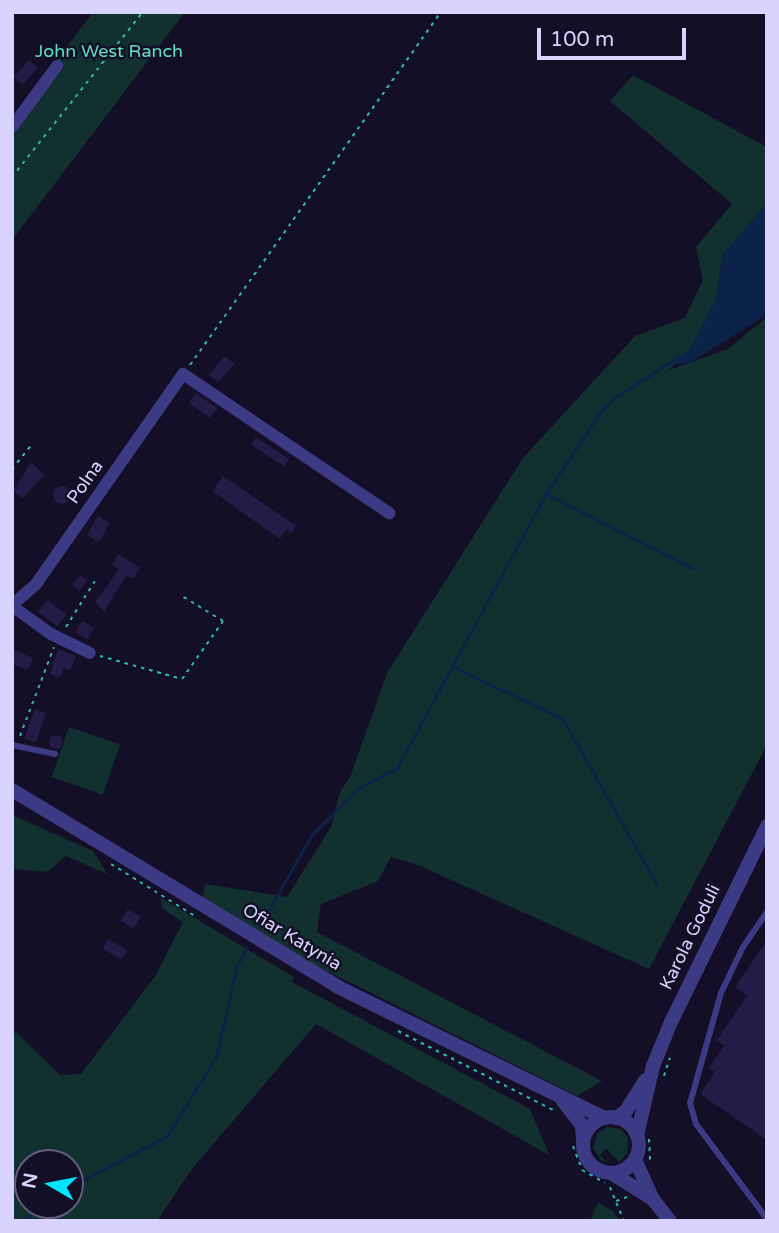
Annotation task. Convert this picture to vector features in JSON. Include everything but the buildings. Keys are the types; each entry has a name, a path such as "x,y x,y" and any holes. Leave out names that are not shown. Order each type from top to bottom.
{"street":[{"path":"12,127 57,66"},
{"path":"183,374 389,513"},
{"name":"Polna","path":"12,606 36,584 183,374"},
{"path":"12,606 59,638 90,653"},
{"name":"Ofiar Katynia","path":"12,790 338,987 561,1099 610,1118"},
{"name":"Karola Goduli","path":"610,1118 626,1111 653,1066 686,988 767,826"},
{"name":"Karola Goduli","path":"643,1137 653,1066"},
{"name":"Ofiar Katynia","path":"561,1099 582,1125 583,1139"},
{"path":"609,1178 635,1160 643,1137 629,1124 610,1118 592,1124 583,1139 584,1154 592,1166 609,1178 652,1199"},
{"path":"635,1160 652,1199 670,1221"}],"lane":[{"path":"14,744 55,754"},
{"path":"767,912 743,947 721,993 690,1103 696,1124 767,1219"}],"path":[{"path":"12,177 143,12"},
{"path":"183,374 441,12"},
{"path":"12,469 32,444"},
{"path":"14,744 59,638 95,581"},
{"path":"90,653 182,679 223,621 182,596"},
{"path":"663,1080 671,1056"},
{"path":"643,1137 650,1166"},
{"path":"609,1178 624,1221"},
{"path":"615,1201 632,1193"}],"green space":[{"name":"John West Ranch","path":"93,12 185,12 12,240 12,136 64,67 56,61"},
{"path":"633,75 767,147 767,203 722,256 717,296 710,314 690,349 669,370 728,349 767,317 767,745 649,969 418,865 391,857 378,881 321,904 317,932 602,1081 577,1096 305,960 202,901 205,884 287,897 331,827 340,792 350,777 387,673 523,458 635,336 685,318 703,280 696,247 732,204 610,101"},
{"path":"69,727 120,745 103,795 52,777"},
{"path":"12,815 93,851 107,874 66,856 47,872 12,869"},
{"path":"161,898 294,977 292,982 530,1109 549,1155 316,1024 192,1169 157,1221 12,1221 12,1036 16,1032 60,1075 81,1074 156,975 183,922 162,908"},
{"path":"607,1127 621,1129 628,1138 627,1154 619,1162 606,1148 600,1155 607,1163 601,1160 593,1148 597,1134"},
{"path":"598,1202 613,1211 620,1221 590,1221"}],"water":[{"path":"767,203 767,315 691,362 676,365 677,357 690,349 717,296 722,256"}],"waterway":[{"path":"259,927 311,836 359,788 397,768 546,494 598,415 613,399 678,357"},
{"path":"547,494 694,569"},
{"path":"452,666 563,719 657,884"},
{"path":"84,1180 167,1136 216,1057 237,966 247,947"}]}
